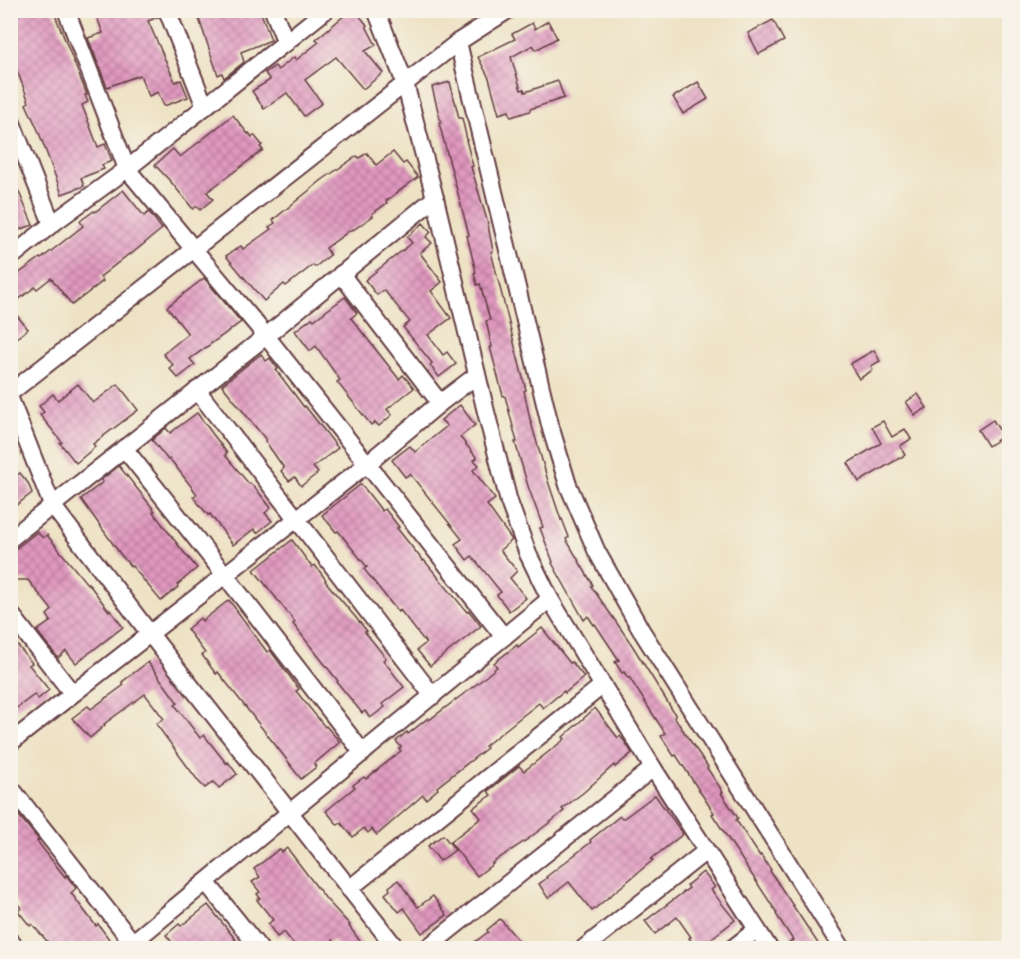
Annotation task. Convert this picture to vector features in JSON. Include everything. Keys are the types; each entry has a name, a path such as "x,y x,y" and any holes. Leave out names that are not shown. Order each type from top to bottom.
{"street":[{"path":"66,10 127,169 266,336 504,637"},
{"path":"166,10 205,107"},
{"path":"273,10 286,43"},
{"path":"10,258 127,169 326,10"},
{"path":"375,10 405,83 509,502 528,554 550,599 653,768 769,948"},
{"path":"10,393 458,42 508,10"},
{"path":"458,42 551,429 568,485 597,552 641,630 842,948"},
{"path":"10,118 52,224"},
{"path":"10,539 266,336 435,198"},
{"path":"341,274 440,403"},
{"path":"10,743 367,464 477,375"},
{"path":"197,390 433,696"},
{"path":"10,399 52,505 396,948"},
{"path":"124,448 363,753"},
{"path":"10,787 132,947 206,882 550,599"},
{"path":"10,613 72,693"},
{"path":"349,889 603,685"},
{"path":"428,948 653,768"},
{"path":"584,948 706,851"},
{"path":"206,882 259,948"},
{"path":"733,948 756,930"},
{"path":"10,941 16,948"}],"building":[{"path":"29,10 53,10 87,95 85,95 88,102 82,105 98,147 105,144 112,161 102,165 104,169 81,178 84,186 62,194 26,104 29,102 10,52 10,18"},
{"path":"94,10 157,10 158,17 148,21 175,82 181,80 188,97 164,106 158,92 149,96 140,75 107,87 88,38 103,33"},
{"path":"196,10 260,10 271,40 241,52 244,62 224,78 222,73 218,75"},
{"path":"351,10 355,10 367,25 376,45 365,51 383,73 363,89 336,57 305,80 322,103 304,116 287,93 264,109 252,91 270,80 265,73 275,66 278,70 294,57 296,60 319,42 316,39"},
{"path":"773,20 784,41 759,54 748,33"},
{"path":"548,21 557,38 536,50 533,45 511,57 521,90 524,89 525,92 558,81 564,98 511,117 509,111 499,114 489,78 478,57 515,39 512,34 532,23 535,29"},
{"path":"450,82 459,118 462,118 473,166 471,167 487,220 493,251 491,252 526,390 524,391 530,419 548,481 569,537 566,539 593,585 591,586 632,645 676,716 674,717 708,767 723,792 721,793 738,818 736,820 821,948 780,948 793,940 712,814 714,813 661,736 665,733 629,677 624,672 622,673 615,662 619,660 588,616 584,620 552,563 540,528 543,527 515,442 517,442 505,396 503,396 490,347 492,347 486,321 490,320 480,284 477,285 467,236 469,235 439,123 441,123 432,87"},
{"path":"698,82 708,99 683,114 673,97"},
{"path":"233,115 248,134 252,137 254,135 263,150 207,192 213,199 200,210 197,206 193,209 155,165 173,149 180,157"},
{"path":"393,152 403,164 406,162 418,177 386,201 387,203 372,214 373,216 326,248 330,255 286,286 284,284 264,301 226,256 241,246 243,249 271,229 269,227 275,223 273,220 322,180 357,156 359,158 367,153 376,165"},
{"path":"10,171 33,225 10,233"},
{"path":"123,190 144,216 149,212 162,229 100,277 103,281 72,305 51,278 10,306 10,280 83,226 80,221"},
{"path":"423,223 431,232 426,237 432,243 420,253 442,282 431,291 451,318 428,335 443,355 447,352 456,364 439,377 430,365 432,363 403,327 410,322 384,290 377,295 365,280 412,243 407,237"},
{"path":"204,278 241,322 190,359 195,365 178,378 169,368 173,365 163,354 188,334 167,307"},
{"path":"345,297 357,313 351,318 399,379 403,375 414,388 387,409 392,415 379,426 375,422 371,425 337,382 340,380 316,346 310,351 295,331"},
{"path":"10,307 28,329 10,343"},
{"path":"874,350 880,361 871,366 873,370 859,379 850,364"},
{"path":"261,354 266,361 270,358 278,369 276,370 338,448 313,467 318,473 301,486 295,477 289,481 281,471 284,468 266,440 222,385"},
{"path":"78,384 93,403 118,384 138,410 93,444 95,447 76,463 40,415 44,412 39,406 53,394 58,400"},
{"path":"918,394 927,408 915,415 906,402"},
{"path":"460,405 475,425 460,437 477,458 474,460 479,465 473,470 495,499 487,505 512,540 500,550 517,571 510,578 526,598 509,611 497,595 501,592 472,556 467,560 455,544 462,539 410,474 405,477 392,460 410,446 415,452 447,426 441,420"},
{"path":"197,413 227,453 225,455 271,508 265,513 272,521 257,533 254,529 233,545 210,514 208,515 193,497 197,494 170,459 168,460 152,440 166,428 170,433"},
{"path":"993,420 1003,436 988,446 978,430"},
{"path":"883,421 892,437 905,429 911,439 900,446 905,455 859,482 848,463 881,443 872,427"},
{"path":"119,466 197,568 161,601 121,555 81,499"},
{"path":"20,473 32,493 10,510 10,480"},
{"path":"361,484 382,511 385,509 423,561 481,626 430,666 417,650 426,643 364,569 367,567 338,531 336,532 322,515"},
{"path":"37,532 43,538 47,535 123,627 76,663 66,651 58,658 37,631 51,621 47,615 52,610 28,580 10,580 10,553"},
{"path":"292,540 312,567 315,565 325,581 367,631 365,632 386,658 383,660 404,687 382,704 385,707 370,718 365,711 362,713 337,682 293,624 295,622 254,570"},
{"path":"229,600 267,652 270,650 299,689 296,691 340,742 314,764 316,767 301,779 218,672 216,674 202,655 205,653 187,629 200,618 202,621"},
{"path":"542,628 584,677 543,708 539,703 485,746 487,748 437,787 438,789 426,799 423,795 377,835 372,829 368,833 364,828 353,837 341,823 338,825 326,811 355,787 353,785 364,777 366,779 401,751 396,741 428,718 429,720 478,683 497,667 494,663"},
{"path":"10,636 32,663 29,665 49,690 38,699 34,695 10,713"},
{"path":"148,662 178,703 175,705 200,738 204,735 237,774 219,788 213,782 205,788 199,782 156,724 164,719 145,694 104,724 90,738 72,718 88,706 91,709 124,685 122,682"},
{"path":"595,708 632,753 615,767 614,765 562,809 564,811 553,820 477,876 450,842 481,818 473,808 491,795 488,791 519,766 524,771 565,739 563,737"},
{"path":"655,795 683,834 592,911 569,882 548,898 539,884 546,877 620,816 624,818"},
{"path":"10,805 76,888 71,893 109,939 97,948 53,948 18,911 21,908 10,895"},
{"path":"443,835 455,850 440,861 428,846"},
{"path":"287,848 326,899 350,925 365,948 339,948 333,940 322,948 297,948 284,932 277,937 268,924 273,920 257,900 260,898 257,894 260,892 252,882 260,877 254,869 279,849 282,852"},
{"path":"703,872 715,887 711,890 735,920 699,948 689,938 691,937 677,917 655,934 645,921 689,888 687,885"},
{"path":"398,880 418,907 433,896 447,915 422,933 404,908 399,912 385,894 390,890 389,887"},
{"path":"208,905 236,940 233,941 239,948 177,948 166,935"},
{"path":"500,919 525,948 467,948 488,932 487,930"}]}
